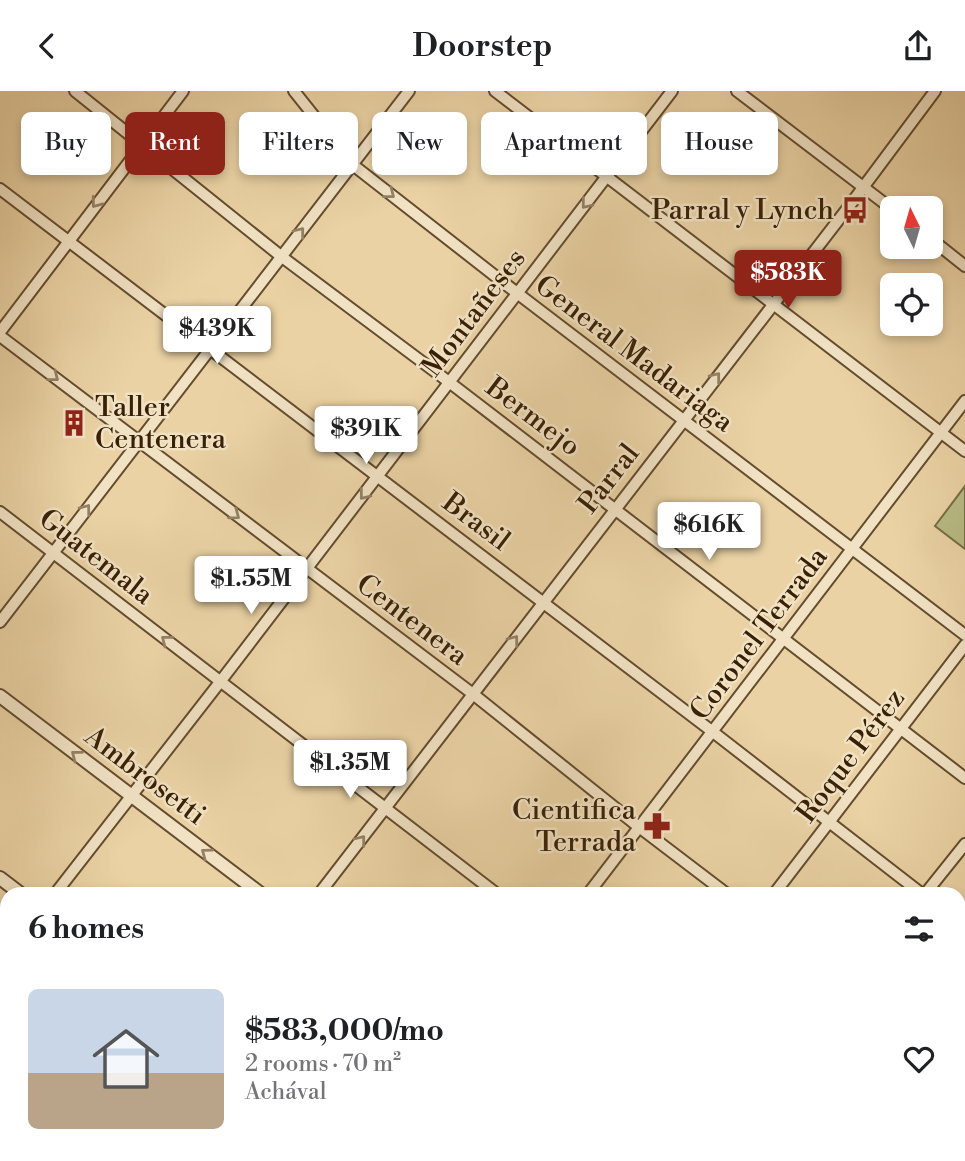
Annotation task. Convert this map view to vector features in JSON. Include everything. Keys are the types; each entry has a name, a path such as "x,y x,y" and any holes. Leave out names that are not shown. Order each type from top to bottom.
{"street":[{"name":"Bermejo","path":"75,91 125,133"},
{"path":"166,112 183,91"},
{"name":"General Madariaga","path":"295,91 311,112"},
{"path":"358,157 409,91"},
{"path":"495,91 965,451"},
{"name":"Montañeses","path":"60,887 672,91"},
{"path":"737,91 880,199"},
{"name":"Parral","path":"324,887 936,91"},
{"path":"0,334 125,165"},
{"name":"General Madariaga","path":"358,170 965,635"},
{"name":"Bermejo","path":"178,175 965,778"},
{"path":"0,622 344,175"},
{"name":"Brasil","path":"0,189 915,887"},
{"path":"943,249 965,266"},
{"name":"Centenera","path":"0,334 137,442 473,694 718,887"},
{"name":"Coronel Terrada","path":"593,887 965,401"},
{"name":"Guatemala","path":"0,512 488,887"},
{"name":"Roque Pérez","path":"779,887 965,645"},
{"name":"Ambrosetti","path":"0,696 252,887"},
{"path":"930,887 965,844"}],"green space":[{"path":"965,486 965,549 935,526"}],"place":[{"name":"Parral y Lynch","path":"855,210"},
{"name":"Taller Centenera","path":"74,423"},
{"name":"Cientifica Terrada","path":"657,826"}]}
